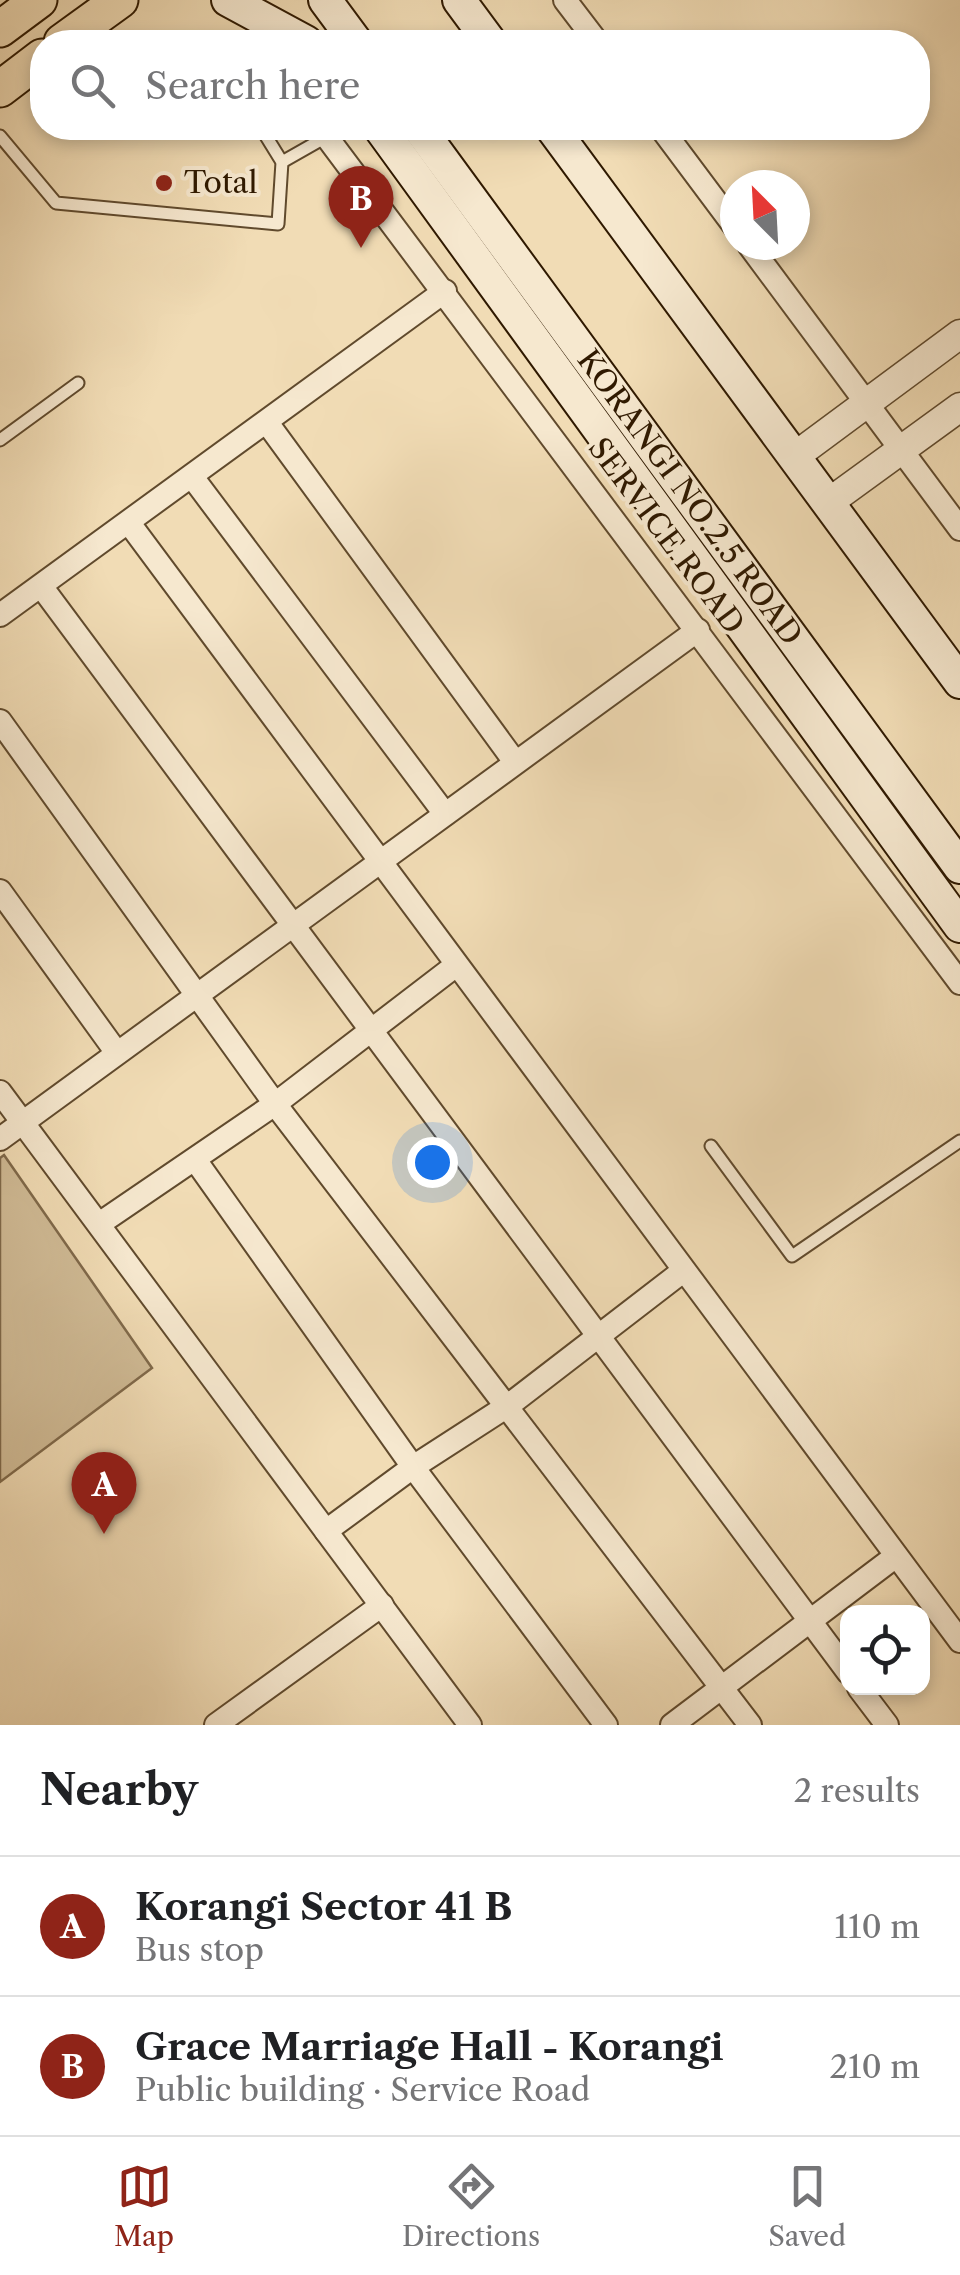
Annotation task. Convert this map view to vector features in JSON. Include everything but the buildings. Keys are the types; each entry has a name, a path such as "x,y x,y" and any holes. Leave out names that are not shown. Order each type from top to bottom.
{"main road":[{"path":"0,29 39,0"},
{"path":"79,30 120,0"},
{"path":"228,0 276,30"},
{"path":"294,30 306,0"},
{"path":"325,0 347,30"},
{"path":"459,0 481,30"},
{"path":"0,89 30,66"},
{"path":"389,140 960,926"},
{"name":"KORANGI NO.2.5 ROAD","path":"428,140 960,867"},
{"path":"561,140 960,682"}],"street":[{"path":"565,0 588,30"},
{"name":"SERVICE ROAD","path":"330,140 960,983"},
{"path":"670,140 720,206"},
{"path":"760,260 960,529"},
{"path":"0,615 446,291"},
{"path":"794,457 960,334"},
{"path":"828,504 960,407"},
{"path":"268,424 516,762"},
{"path":"193,478 445,814"},
{"path":"129,523 960,1641"},
{"path":"41,586 292,925 374,1029 598,1338 840,1661"},
{"path":"0,1139 698,630"},
{"path":"0,721 275,1104 510,1405 750,1725"},
{"path":"0,892 117,1053"},
{"path":"99,1224 275,1104 455,966"},
{"path":"0,1092 382,1606 462,1722"},
{"path":"196,1161 413,1467 606,1725"},
{"path":"326,1531 413,1467 510,1405 683,1271"},
{"path":"672,1725 896,1556"},
{"path":"216,1725 382,1606"},
{"path":"864,1695 887,1725"}],"lane":[{"path":"0,136 56,202 278,224 282,162 269,140"},
{"path":"282,162 313,140"},
{"path":"0,440 78,383"},
{"path":"711,1146 792,1256 960,1141"}],"shaded area":[{"path":"4,1155 152,1368 0,1482 0,1158"}],"place":[{"name":"Total","path":"164,183"},
{"name":"Grace Marriage Hall - Korangi","path":"361,248"},
{"name":"Korangi Sector 41 B","path":"104,1534"}]}
